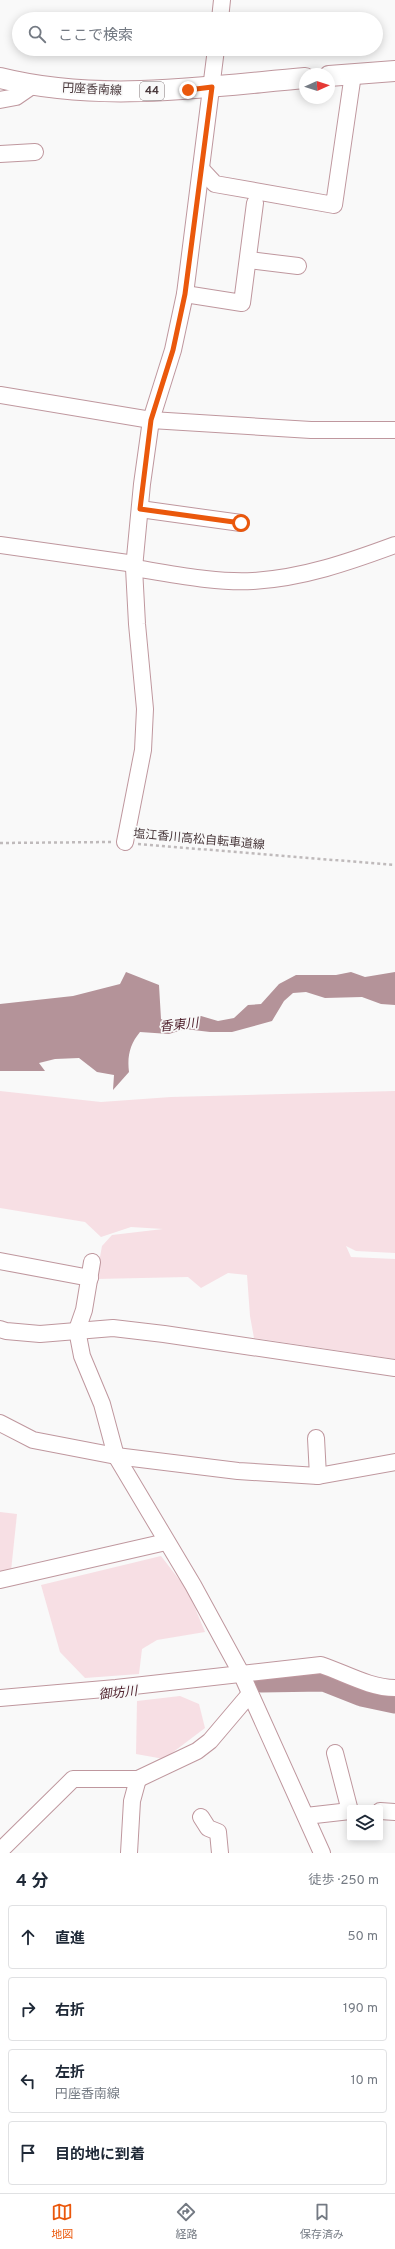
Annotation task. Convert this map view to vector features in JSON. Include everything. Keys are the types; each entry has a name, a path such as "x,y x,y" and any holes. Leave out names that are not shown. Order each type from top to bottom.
{"main road":[{"path":"335,76 395,71"},
{"name":"円座香南線","path":"0,78 32,86 111,92 188,90 299,79"}],"street":[{"path":"221,12 222,0"},
{"path":"125,842 143,750 144,709 137,624 135,566 140,509 151,420 173,350 185,294 215,56"},
{"path":"201,169 215,184 334,205 353,74"},
{"path":"0,100 16,97 32,86"},
{"path":"0,154 36,152"},
{"path":"185,294 242,303 256,203"},
{"path":"249,260 298,266"},
{"path":"0,395 151,420 311,430 395,430"},
{"path":"140,509 241,523"},
{"path":"0,545 135,566 198,578 253,581 293,576 344,564 395,545"},
{"path":"0,1261 91,1270 84,1310 77,1330 82,1356 102,1404 116,1456 193,1585 241,1673 249,1695 322,1853"},
{"path":"0,1329 40,1334 113,1328 164,1334 395,1368"},
{"path":"0,1423 33,1440 116,1456 238,1471 318,1476 395,1462"},
{"path":"316,1438 318,1476"},
{"path":"0,1580 166,1542"},
{"path":"0,1698 116,1688 321,1665 345,1673 380,1688 395,1688"},
{"path":"0,1851 73,1779 138,1780 197,1750 210,1741 249,1695"},
{"path":"334,1753 348,1805"},
{"path":"129,1853 132,1801 138,1780"},
{"path":"306,1816 347,1811"},
{"path":"383,1812 395,1812"},
{"path":"201,1817 208,1828 218,1832 220,1853"}],"path":[{"name":"塩江香川高松自転車道線","path":"0,843 125,842 395,866"}],"shaded area":[{"path":"0,1091 101,1102 171,1097 395,1091 395,1253 356,1251 346,1246 351,1257 395,1259 395,1359 254,1338 250,1316 247,1275 228,1273 201,1288 188,1277 96,1279 102,1246 112,1235 163,1229 131,1227 101,1237 85,1222 0,1208"},
{"path":"0,1512 17,1514 11,1571 0,1573"},
{"path":"161,1556 188,1591 205,1632 157,1640 142,1649 139,1674 85,1678 60,1652 41,1585"},
{"path":"180,1696 199,1704 205,1728 164,1759 136,1754 137,1701"}],"water":[{"name":"香東川","path":"126,972 159,985 161,1019 185,1019 201,1016 218,1021 234,1018 248,1005 261,1004 279,984 296,975 336,975 351,972 365,977 395,972 395,1005 381,1004 362,997 325,998 306,992 293,993 284,1001 272,1021 232,1032 210,1032 185,1029 169,1034 140,1032 130,1050 128,1061 129,1072 113,1090 114,1075 97,1072 79,1058 55,1059 39,1063 45,1071 0,1071 0,1004 73,996 120,984"}],"waterway":[{"name":"御坊川","path":"261,1679 324,1678 362,1693 395,1700"}],"route":[{"path":"188,90 212,87 193,221 183,307 173,350 151,420 146,449 140,509 241,523"}]}
